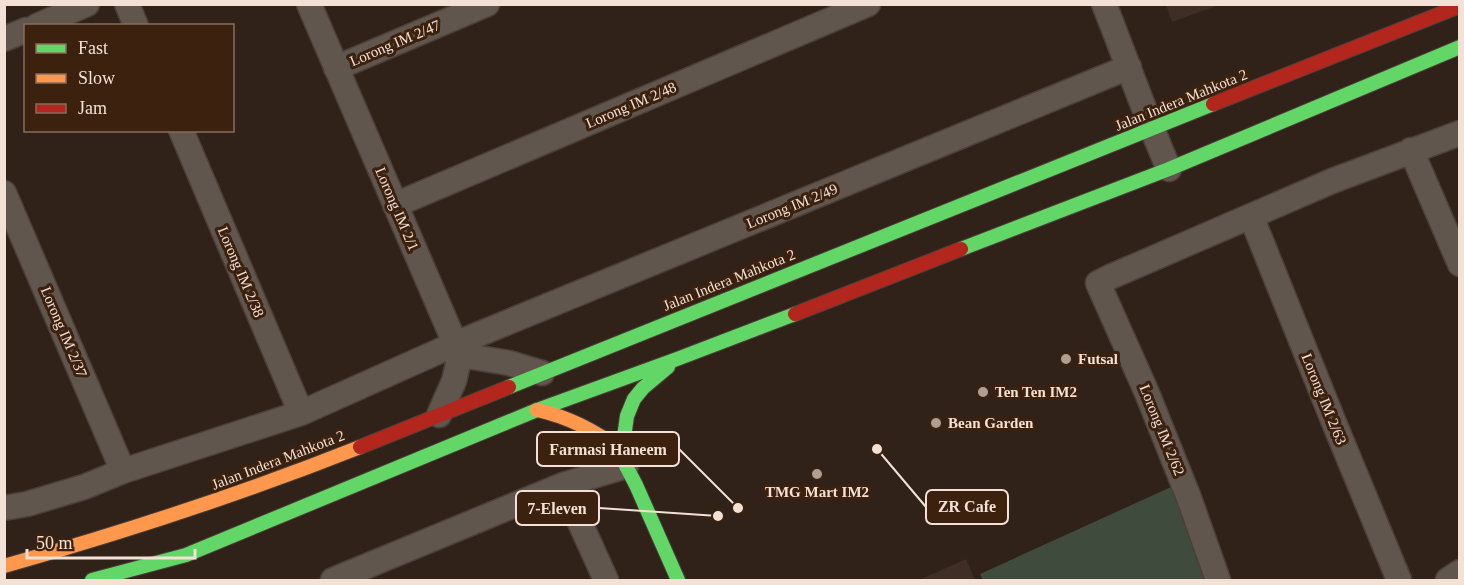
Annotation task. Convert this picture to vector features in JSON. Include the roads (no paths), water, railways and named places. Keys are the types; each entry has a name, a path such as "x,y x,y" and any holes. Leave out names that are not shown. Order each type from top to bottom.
{"street":[{"path":"42,24 87,4"},
{"path":"127,4 135,24"},
{"name":"Lorong IM 2/1","path":"309,4 458,350"},
{"name":"Lorong IM 2/47","path":"336,68 487,4"},
{"name":"Lorong IM 2/48","path":"395,204 868,4"},
{"path":"1104,4 1151,130 1169,169"},
{"name":"Jalan Indera Mahkota 2","path":"4,566 174,522 1460,6"},
{"path":"4,39 24,31"},
{"path":"92,580 181,550 537,410 677,359 1169,169 1460,47"},
{"name":"Lorong IM 2/49","path":"4,508 27,504 84,487 123,471 301,413 458,350 1129,67"},
{"name":"Lorong IM 2/38","path":"182,132 301,413"},
{"path":"1251,216 1332,181 1460,133"},
{"path":"1412,150 1460,264"},
{"name":"Lorong IM 2/37","path":"4,193 123,471"},
{"name":"Lorong IM 2/62","path":"1218,580 1189,498 1147,393 1098,283 1251,216"},
{"name":"Lorong IM 2/63","path":"1251,216 1399,580"},
{"path":"439,415 454,381 458,350 542,373"},
{"path":"624,458 627,416 634,399 643,388 677,359"},
{"path":"537,410 572,419 612,442 624,458 678,580"},
{"path":"333,580 624,458"},
{"path":"563,485 606,580"},
{"path":"1449,580 1460,572"}],"place":[{"name":"Futsal","path":"1066,359"},
{"name":"Ten Ten IM2","path":"983,392"},
{"name":"Bean Garden","path":"936,423"},
{"name":"ZR Cafe","path":"877,449"},
{"name":"TMG Mart IM2","path":"817,474"},
{"name":"Farmasi Haneem","path":"738,508"},
{"name":"7-Eleven","path":"718,516"}]}
